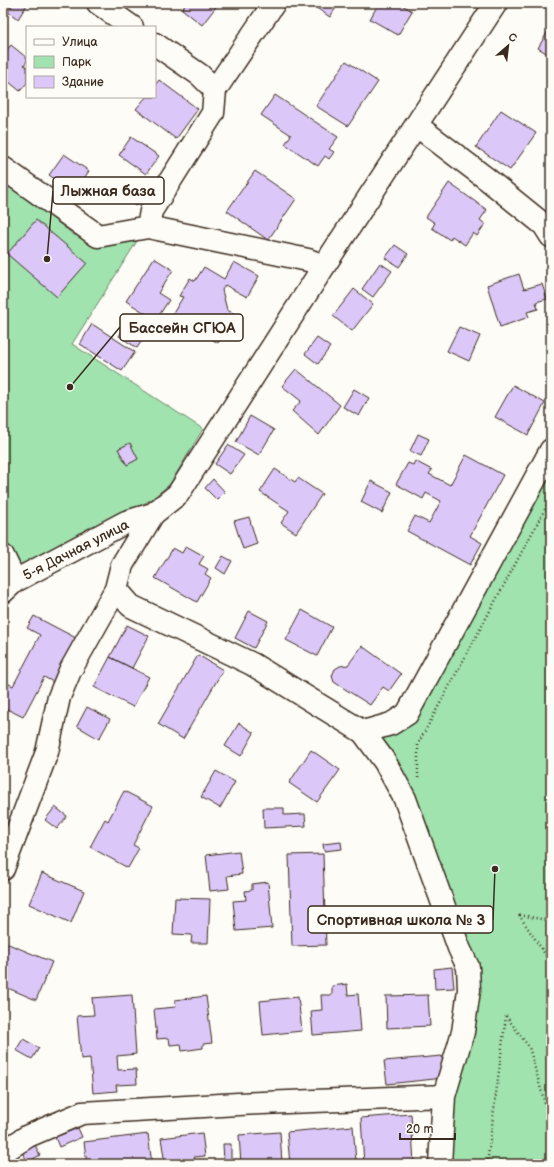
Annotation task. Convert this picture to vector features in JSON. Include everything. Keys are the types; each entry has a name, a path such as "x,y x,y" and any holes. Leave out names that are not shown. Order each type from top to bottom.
{"street":[{"path":"98,3 131,26"},
{"path":"148,227 151,211 213,112 215,90 274,3"},
{"path":"3,869 47,752 59,697 70,671 116,589 122,565 153,514 178,494 324,266 496,3"},
{"path":"156,45 200,75 215,90"},
{"path":"416,125 544,225 551,236"},
{"path":"3,168 98,236 148,227 308,260 324,266"},
{"path":"363,732 391,724 407,714 551,450"},
{"name":"5-я Дачная улица","path":"9,587 126,522 153,514"},
{"path":"3,556 9,587"},
{"path":"116,589 131,606 252,664 363,732 384,762 405,800 459,948 468,967 469,990 463,1032 444,1096 440,1164"},
{"path":"3,1152 28,1136 82,1113 238,1104 444,1096"}],"path":[{"path":"418,778 418,744 551,498"},
{"path":"551,921 519,914 551,963"},
{"path":"487,1164 506,1016 529,1047 551,1125"}],"green space":[{"path":"3,180 74,235 103,243 139,238 72,344 203,429 170,484 152,499 3,578"},
{"path":"551,460 551,1164 450,1164 450,1106 474,978 368,742 386,730"}],"building":[{"path":"14,3 28,3 18,19 8,12"},
{"path":"187,3 219,3 202,25 182,9"},
{"path":"313,3 339,3 330,17 312,5"},
{"path":"379,3 399,3 412,11 398,35 370,19"},
{"path":"551,26 551,56 538,48"},
{"path":"11,45 26,57 26,62 24,65 26,66 26,84 20,91 3,77 3,54"},
{"path":"346,61 378,82 348,126 316,106"},
{"path":"159,80 198,109 176,139 136,109 145,98 156,98 156,84"},
{"path":"275,95 338,137 329,149 334,152 329,159 325,156 318,166 285,144 291,135 261,115"},
{"path":"501,110 536,133 510,170 476,147"},
{"path":"131,137 159,156 146,174 119,155"},
{"path":"64,154 89,171 74,193 49,175"},
{"path":"255,171 296,199 268,240 227,211"},
{"path":"134,178 148,189 136,206 122,195"},
{"path":"449,183 487,210 480,220 485,224 477,236 473,233 465,245 452,236 450,240 432,228 435,223 426,217"},
{"path":"36,220 87,263 57,297 7,254"},
{"path":"395,245 408,254 399,267 385,258"},
{"path":"154,258 173,270 158,293 169,300 156,320 126,301"},
{"path":"234,262 259,276 247,297 225,285 222,290 227,310 235,314 218,343 172,315 183,297 179,296 190,278 195,281 204,267 224,279"},
{"path":"380,263 392,271 373,297 362,289"},
{"path":"519,274 524,289 542,284 547,299 536,302 538,309 527,312 529,317 500,327 487,285"},
{"path":"354,289 373,304 352,331 333,316"},
{"path":"132,315 151,327 137,348 119,336"},
{"path":"92,324 135,352 122,371 80,344"},
{"path":"459,327 480,336 469,361 447,351"},
{"path":"317,338 330,347 318,364 305,354"},
{"path":"296,369 340,405 319,435 292,411 301,401 282,386"},
{"path":"513,385 545,403 528,435 495,417"},
{"path":"354,389 369,398 359,416 343,407"},
{"path":"250,416 274,430 259,455 236,442"},
{"path":"418,434 429,439 421,456 410,451"},
{"path":"130,443 138,459 127,465 118,449"},
{"path":"228,445 244,455 230,474 215,464"},
{"path":"466,455 503,475 470,536 482,543 470,565 407,531 415,516 429,523 441,501 426,493 423,499 396,484 408,463 413,465 415,461 432,470 429,474 450,485"},
{"path":"275,469 295,482 298,478 322,494 296,533 281,523 289,511 260,492"},
{"path":"213,479 225,492 217,500 205,488"},
{"path":"371,481 392,492 382,513 361,502"},
{"path":"249,517 257,544 243,549 234,521"},
{"path":"186,546 204,556 199,564 208,569 205,574 211,578 197,602 155,578 173,548 182,553"},
{"path":"223,556 232,561 225,574 216,568"},
{"path":"302,610 332,627 317,656 286,640"},
{"path":"249,611 268,621 254,648 235,638"},
{"path":"34,616 76,638 53,682 44,677 23,717 3,707 3,685 5,682 13,686 40,635 27,628"},
{"path":"127,625 149,636 132,668 110,657"},
{"path":"362,646 401,674 389,691 383,687 370,705 334,682 332,676 335,669 340,666 348,665"},
{"path":"198,655 223,670 183,739 158,724"},
{"path":"110,657 149,677 133,707 94,687"},
{"path":"87,707 110,719 99,739 77,726"},
{"path":"239,723 254,733 241,756 225,746"},
{"path":"311,750 340,770 317,802 289,783"},
{"path":"216,771 235,782 220,808 201,797"},
{"path":"124,791 153,806 133,845 139,848 128,868 90,847 105,819 108,821"},
{"path":"55,807 67,816 57,829 45,820"},
{"path":"263,808 284,808 284,815 305,814 306,826 264,828"},
{"path":"341,842 342,849 324,851 323,844"},
{"path":"239,851 242,874 227,876 229,889 210,891 206,855"},
{"path":"323,854 326,945 292,946 289,855"},
{"path":"42,873 84,891 71,923 29,904"},
{"path":"268,882 272,928 236,931 233,901 246,900 245,891 252,890 252,884"},
{"path":"175,898 210,899 208,943 191,943 192,935 173,934"},
{"path":"6,943 52,962 36,1000 3,986 3,951"},
{"path":"452,967 454,988 435,989 434,969"},
{"path":"347,984 348,995 358,994 361,1031 313,1035 311,1011 322,1010 321,995 332,995 332,986"},
{"path":"132,995 136,1054 117,1056 118,1070 136,1069 137,1084 116,1085 117,1091 93,1093 90,1058 81,1059 77,1016 94,1015 92,998"},
{"path":"428,995 430,1026 387,1028 386,996"},
{"path":"206,996 212,1043 203,1044 203,1048 182,1051 181,1044 170,1045 169,1038 157,1039 154,1009 176,1007 175,1000"},
{"path":"298,997 302,1031 263,1035 260,1001"},
{"path":"23,1039 39,1048 32,1059 16,1050"},
{"path":"442,1056 444,1078 387,1084 384,1061"},
{"path":"411,1114 414,1164 364,1164 361,1118"},
{"path":"353,1126 356,1161 323,1164 290,1164 287,1132"},
{"path":"78,1128 82,1137 59,1147 55,1137"},
{"path":"280,1132 282,1164 241,1164 239,1135"},
{"path":"202,1133 205,1156 194,1157 195,1164 165,1164 161,1138"},
{"path":"148,1134 152,1164 87,1164 84,1142"},
{"path":"223,1144 231,1144 231,1162 224,1162"},
{"path":"35,1145 40,1155 28,1162 22,1152"}],"place":[{"name":"Лыжная база","path":"47,259"},
{"name":"Бассейн СГЮА","path":"70,387"},
{"name":"Спортивная школа № 3","path":"495,869"}]}
